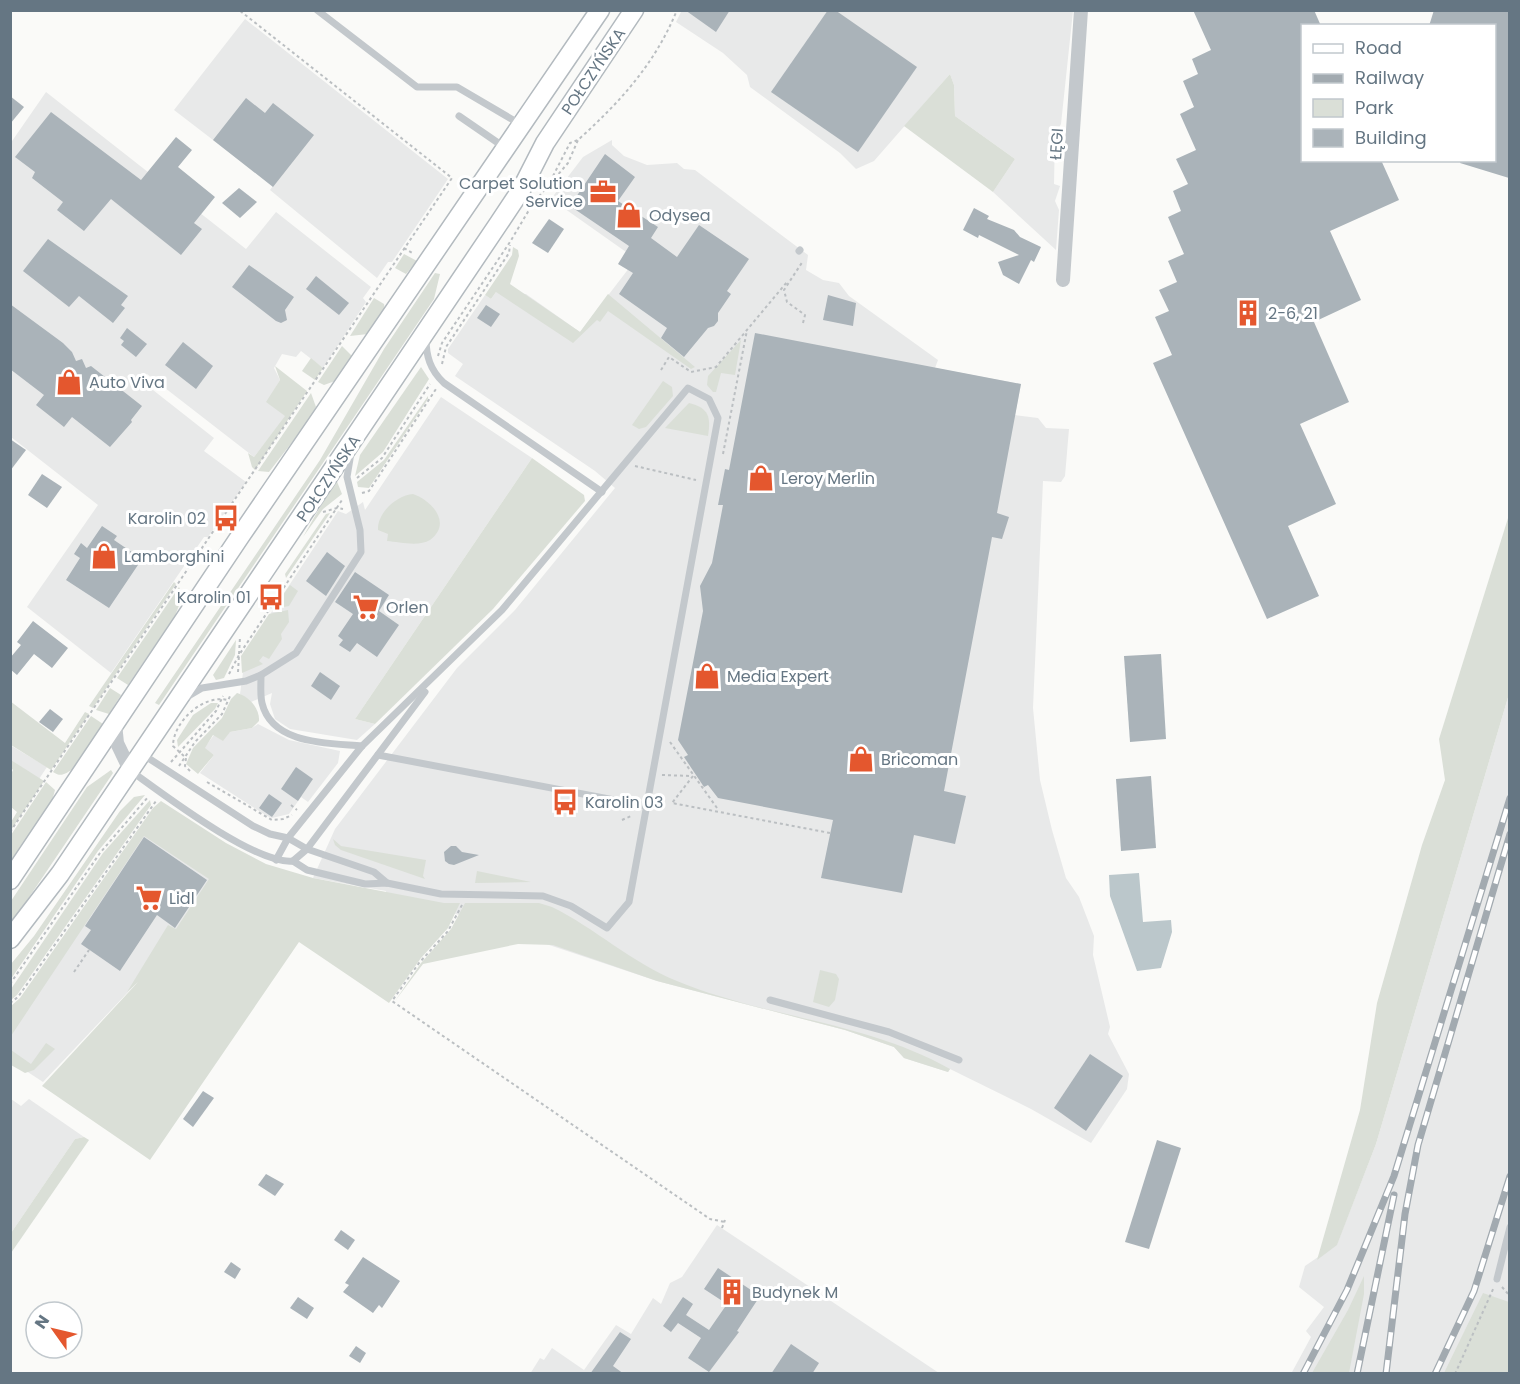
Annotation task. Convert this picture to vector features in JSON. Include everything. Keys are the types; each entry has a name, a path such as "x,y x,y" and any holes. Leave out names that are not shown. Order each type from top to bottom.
{"main road":[{"name":"POŁCZYŃSKA","path":"10,880 600,10"},
{"name":"POŁCZYŃSKA","path":"10,939 60,874 427,331 521,190 545,142 634,10"}],"street":[{"name":"ŁĘGI","path":"1063,280 1081,10"},
{"path":"115,724 120,750 130,770"},
{"path":"95,756 120,750 141,753"}],"lane":[{"path":"317,10 417,87 458,87 522,125"},
{"path":"459,116 506,149"},
{"path":"427,331 428,360 434,373 444,383 602,492"},
{"path":"130,770 235,841 276,860 293,861 307,870 355,882 387,883 441,894 543,896 561,900 607,928 629,902 718,418 709,399 688,388 502,610 362,746 288,838 276,860"},
{"path":"176,703 202,688 246,681 261,675 296,652 361,552 360,530 347,477 352,442"},
{"path":"261,675 262,702 267,716 275,726 304,740 362,746"},
{"path":"293,861 307,849 437,675"},
{"path":"141,753 253,826 288,838 307,849 374,872 387,883"},
{"path":"378,755 646,806"},
{"path":"770,1000 889,1032 959,1060"},
{"path":"1497,1279 1509,1227"}],"path":[{"path":"10,832 452,178 239,10"},
{"path":"438,359 443,342 510,242 535,200 567,163 578,140 638,80 661,45 677,10"},
{"path":"552,178 570,143 578,140"},
{"path":"440,369 446,347 509,253 510,242"},
{"path":"404,248 419,257"},
{"path":"661,370 669,357 691,372 716,367 807,257 800,250"},
{"path":"786,282 784,297 794,309 805,315 803,323"},
{"path":"356,480 382,458 431,382"},
{"path":"359,494 369,491 436,388"},
{"path":"633,455 635,466 700,480"},
{"path":"228,678 238,655 343,498"},
{"path":"318,521 324,511 346,508"},
{"path":"237,675 240,636"},
{"path":"173,759 216,711 224,692"},
{"path":"179,766 184,757 222,714 233,692"},
{"path":"228,700 207,700 190,714 173,742 173,746 184,757 185,766 189,771 272,820 283,819 300,806"},
{"path":"670,742 718,810"},
{"path":"652,773 693,776"},
{"path":"693,776 672,803 830,833"},
{"path":"10,984 100,852 149,796"},
{"path":"10,1003 18,997 157,800"},
{"path":"291,805 297,810"},
{"path":"622,820 631,816"},
{"path":"465,895 447,931 419,963 392,1001 710,1219 725,1221 722,1228"},
{"path":"74,972 89,950"},
{"path":"1455,1374 1497,1279"}],"shaded area":[{"path":"682,10 1073,11 1061,124 1055,135 1054,184 1060,186 1055,201 1059,210 1056,250 993,192 1015,159 955,116 954,85 950,74 874,161 856,169 840,153 750,87 747,75 723,53 676,22"},
{"path":"245,19 448,179 392,262 388,262 377,278 270,190 273,186 174,110"},
{"path":"46,92 246,249 276,212 371,287 363,298 366,302 323,368 301,351 296,357 282,354 274,368 280,380 267,402 286,416 254,457 147,374 139,379 214,438 204,451 246,482 208,537 204,537 111,673 27,607 98,505 11,437 10,144"},
{"path":"612,140 612,145 624,156 647,165 677,163 684,169 695,170 808,255 806,270 823,280 839,283 849,296 938,360 935,368 1021,384 1015,415 1038,418 1046,428 1069,429 1065,476 1061,482 1043,481 1033,708 1040,780 1052,830 1066,878 1079,897 1094,936 1093,955 1110,1027 1108,1034 1129,1074 1127,1089 1091,1143 1031,1109 950,1069 948,1072 904,1058 894,1047 845,1030 657,981 456,914 386,897 386,891 313,878 335,829 457,668 515,610 615,488 595,471 455,376 463,364 448,353 448,349 485,295 491,299 496,292 526,294 580,332 636,259 551,199 583,157"},
{"path":"441,397 532,458 355,719 375,724 357,740 290,729 275,719 270,704 272,693 251,702 240,694 246,651 338,511 346,514 363,502 365,510"},
{"path":"1509,694 1509,1373 1291,1374 1311,1337 1306,1331 1324,1307 1299,1287 1305,1266 1337,1244 1376,1144"},
{"path":"258,724 289,740 340,751 338,763 308,802 301,797 289,814 272,818 267,816 200,773 214,755 204,748 214,735 252,728"},
{"path":"10,745 47,767 39,779 11,760"},
{"path":"161,810 251,862 43,1082 11,1061 11,1032"},
{"path":"1139,873 1143,922 1171,920 1172,932 1161,968 1137,971 1110,896 1109,875"},
{"path":"11,1099 21,1106 29,1099 84,1137 75,1139 11,1233"},
{"path":"717,1225 939,1373 530,1374 540,1358 544,1360 552,1348 584,1370 616,1325 631,1334 653,1298 661,1304 670,1283 682,1277"}],"green space":[{"path":"950,74 954,85 955,116 1015,159 993,192 904,126"},
{"path":"513,247 518,250 519,256 510,284 580,332 608,294 695,367 691,369 608,311 600,322 597,320 573,343 496,292 491,299 485,295 512,255"},
{"path":"404,254 417,261 406,274 395,268"},
{"path":"435,273 440,274 434,299 159,705 155,703 320,460 384,349"},
{"path":"374,298 384,304 385,310 368,334 350,336"},
{"path":"741,340 735,375 721,373 716,392 713,392 707,385 708,376"},
{"path":"342,346 352,356 335,381 324,385 318,382"},
{"path":"311,358 323,368 315,380 302,371"},
{"path":"275,366 307,391 255,470 248,453 254,457 285,416 266,402 280,380"},
{"path":"421,367 429,379 383,452 355,476 360,455"},
{"path":"663,381 672,387 673,396 646,427 639,429 632,425"},
{"path":"311,393 316,407 310,419 269,472 258,471"},
{"path":"428,396 369,488 358,487 357,482 384,460"},
{"path":"689,403 701,408 707,414 708,436 665,428"},
{"path":"532,458 584,495 585,501 493,609 375,724 355,719"},
{"path":"336,479 342,494 323,509 303,537"},
{"path":"413,494 426,501 437,513 440,526 437,533 430,540 420,543 387,541 388,534 378,530 384,511 395,501"},
{"path":"330,513 286,578 285,574 326,514"},
{"path":"1509,515 1509,694 1376,1144 1337,1245 1317,1260 1360,1110 1377,1003 1422,845 1445,780 1439,739"},
{"path":"174,582 176,584 93,708 89,706"},
{"path":"290,585 298,591 289,606 273,609"},
{"path":"179,587 183,595 175,616 128,685 117,678"},
{"path":"288,610 289,622 281,634 282,639 269,659 263,656 259,661 263,664 242,673 241,656 269,614"},
{"path":"236,640 235,655 224,678 216,680 213,675"},
{"path":"110,688 121,695 109,714 96,710"},
{"path":"237,693 246,697 253,704 258,712 259,721 252,728 230,732 223,741 213,735 205,748 214,755 198,774 186,764 193,748 222,718 231,699"},
{"path":"10,701 65,743 85,712 89,714 51,770 11,745"},
{"path":"211,703 218,703 215,709 178,747 177,740 193,715"},
{"path":"91,716 103,724 72,770 61,775 56,774 53,772"},
{"path":"11,760 44,781 11,830 11,822 17,812 11,807 13,770"},
{"path":"111,770 113,773 11,924 11,901 87,787"},
{"path":"46,782 55,790 52,801 11,864 11,835"},
{"path":"145,795 98,851 11,979 11,964 34,936 120,811 134,797"},
{"path":"150,800 151,805 17,995 11,1000 11,989 103,853"},
{"path":"161,801 226,843 266,864 313,878 444,903 460,903 448,928 421,958 389,1003 299,942 150,1160 42,1086 138,982 127,992 168,925 176,929 209,879 144,836 11,1036 11,1006 20,998 153,808"},
{"path":"333,839 341,846 426,860 423,876 425,879 341,850 335,845"},
{"path":"477,871 531,882 475,883"},
{"path":"465,903 539,903 568,915 660,974 744,1004 657,981 553,945 518,944 423,964 395,1001 421,963 451,929"},
{"path":"820,970 836,974 839,979 835,1000 829,1007 813,1002"},
{"path":"750,1005 884,1040 950,1069 948,1072 904,1058 894,1047 845,1030"},
{"path":"46,1043 55,1049 34,1070 25,1073 11,1065 11,1050 31,1064"},
{"path":"84,1137 89,1140 11,1253 11,1233 75,1139"},
{"path":"1364,1276 1364,1294 1349,1373 1312,1373 1348,1310"},
{"path":"1483,1293 1509,1302 1509,1373 1444,1373"}],"building":[{"path":"685,10 730,10 716,32"},
{"path":"828,10 835,10 917,67 858,152 771,92"},
{"name":"2-6, 21","path":"1193,10 1314,10 1320,24 1301,24 1301,162 1382,162 1399,200 1330,231 1361,300 1314,322 1349,402 1300,424 1336,504 1288,526 1319,596 1267,619 1153,363 1172,355 1155,317 1169,311 1159,290 1177,282 1168,261 1184,254 1168,217 1181,211 1173,191 1188,184 1176,159 1196,150 1180,114 1194,107 1183,81 1198,74 1192,59 1211,50"},
{"path":"1434,10 1509,10 1509,178 1460,163 1496,162 1496,24 1430,24"},
{"path":"10,96 24,107 10,124"},
{"path":"246,98 265,113 273,103 314,135 273,187 213,140"},
{"path":"51,112 141,180 176,137 192,150 178,167 215,197 194,223 202,229 181,255 111,199 84,231 57,210 63,202 32,178 35,172 15,157"},
{"path":"605,154 635,177 618,201 658,227 651,238 677,257 699,225 749,259 727,291 731,294 718,313 718,321 714,326 708,328 684,357 661,338 667,328 619,294 633,273 618,264 629,246 570,206"},
{"path":"239,188 257,202 240,218 222,203"},
{"path":"974,208 989,216 987,219 1014,230 1020,237 1041,247 1034,262 1031,260 1019,284 1003,275 998,262 1019,255 979,235 978,238 963,230"},
{"path":"549,219 564,229 548,253 532,243"},
{"path":"48,239 128,296 121,305 125,308 113,323 79,296 69,307 23,271"},
{"path":"249,265 294,297 285,310 287,320 281,323 276,321 232,287"},
{"path":"316,276 349,303 339,315 306,289"},
{"path":"828,295 856,303 853,326 823,320"},
{"name":"Auto Viva","path":"10,304 63,343 72,352 76,361 82,359 86,368 91,366 142,406 131,420 132,422 110,447 72,417 64,427 36,405 44,395 10,369"},
{"path":"486,305 500,314 491,327 477,318"},
{"path":"127,328 147,344 136,357 121,345 124,341 120,338"},
{"path":"755,333 1021,384 997,513 1009,517 1002,539 992,537 944,791 966,796 955,844 914,835 902,893 821,878 833,820 718,798 708,785 704,787 684,757 688,755 678,740 703,611 700,586 712,563 723,505 718,505 725,469 729,470"},
{"path":"183,342 213,366 196,389 165,365"},
{"path":"10,439 26,450 10,471"},
{"path":"42,474 62,487 47,508 28,495"},
{"path":"102,526 117,536 114,540 142,559 109,608 66,580 80,558 74,554 81,543 87,548"},
{"path":"327,552 345,566 326,596 306,581"},
{"path":"355,572 389,595 379,611 399,625 377,657 357,643 350,652 339,645 343,640 338,636 353,614 335,602"},
{"path":"33,621 68,648 52,668 34,654 17,675 10,669 10,658 21,645 17,642"},
{"path":"1161,654 1166,739 1130,742 1124,656"},
{"path":"320,672 340,686 331,700 311,686"},
{"path":"50,709 63,719 53,732 39,722"},
{"path":"296,767 313,779 298,801 281,789"},
{"path":"1151,776 1156,848 1121,851 1116,779"},
{"path":"269,794 282,803 272,817 259,808"},
{"name":"Lidl","path":"144,837 207,880 175,928 157,915 120,971 81,944 91,930 85,926"},
{"path":"451,846 456,846 462,852 479,855 454,865 449,864 445,861 444,852"},
{"path":"1090,1054 1123,1076 1086,1131 1054,1108"},
{"path":"203,1091 214,1098 193,1127 183,1119"},
{"path":"1157,1140 1181,1148 1149,1249 1125,1242"},
{"path":"266,1174 284,1184 275,1196 258,1185"},
{"path":"341,1230 355,1240 348,1250 334,1240"},
{"path":"363,1257 400,1281 382,1308 379,1305 373,1313 343,1292 349,1285 345,1283"},
{"path":"231,1262 241,1269 235,1279 224,1272"},
{"path":"718,1268 760,1296 737,1331 739,1332 709,1372 688,1358 701,1338 678,1323 671,1332 663,1326 683,1297 693,1304 686,1315 709,1330 727,1304 704,1289"},
{"path":"298,1297 314,1308 307,1319 290,1308"},
{"path":"620,1332 631,1339 613,1366 624,1374 590,1374"},
{"path":"791,1344 819,1363 812,1374 771,1374"},
{"path":"356,1346 366,1353 360,1363 349,1356"}],"railway":[{"path":"1303,1374 1347,1290 1394,1176 1510,798"},
{"path":"1386,1374 1405,1214 1418,1145 1510,834"},
{"path":"1435,1374 1474,1291 1510,1176"},
{"path":"1357,1374 1394,1195"}],"place":[{"name":"Carpet Solution Service","path":"603,192"},
{"name":"Odysea","path":"629,215"},
{"name":"2-6, 21","path":"1248,313"},
{"name":"Auto Viva","path":"69,382"},
{"name":"Leroy Merlin","path":"761,478"},
{"name":"Karolin 02","path":"226,518"},
{"name":"Lamborghini","path":"104,556"},
{"name":"Karolin 01","path":"271,597"},
{"name":"Orlen","path":"366,607"},
{"name":"Media Expert","path":"707,676"},
{"name":"Bricoman","path":"861,759"},
{"name":"Karolin 03","path":"565,802"},
{"name":"Lidl","path":"149,898"},
{"name":"Budynek M","path":"732,1292"}]}
